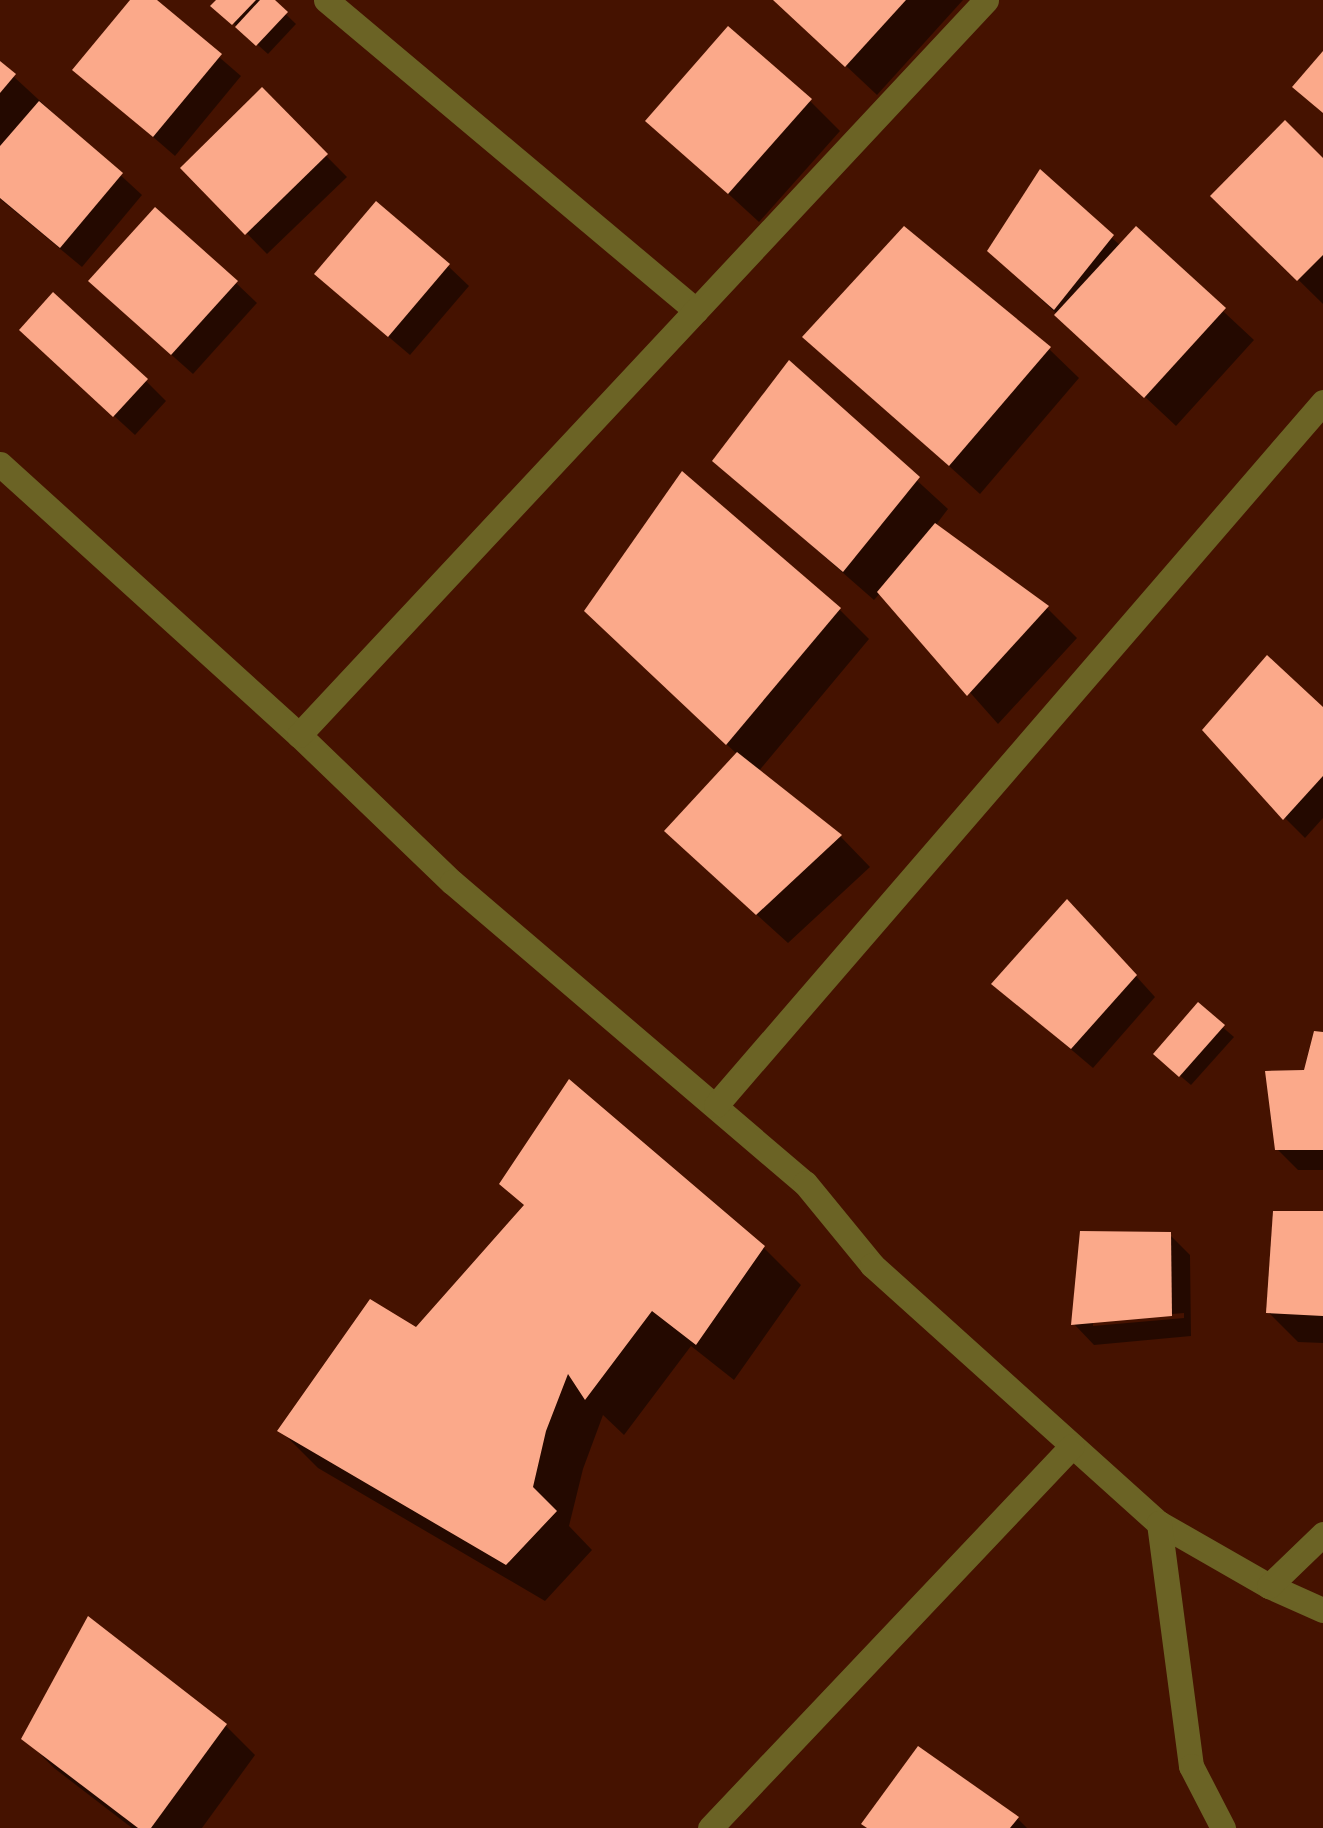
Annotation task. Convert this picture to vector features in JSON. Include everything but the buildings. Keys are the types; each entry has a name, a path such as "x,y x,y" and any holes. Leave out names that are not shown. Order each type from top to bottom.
{"street":[{"path":"326,0 696,310"},
{"path":"299,736 986,0"},
{"path":"716,1105 1323,402"},
{"path":"0,464 299,736 452,882 805,1183 872,1264 1159,1523 1268,1586 1323,1610"},
{"path":"710,1828 1072,1446"},
{"path":"1159,1523 1191,1766 1223,1828"},
{"path":"1268,1586 1323,1534"}]}
